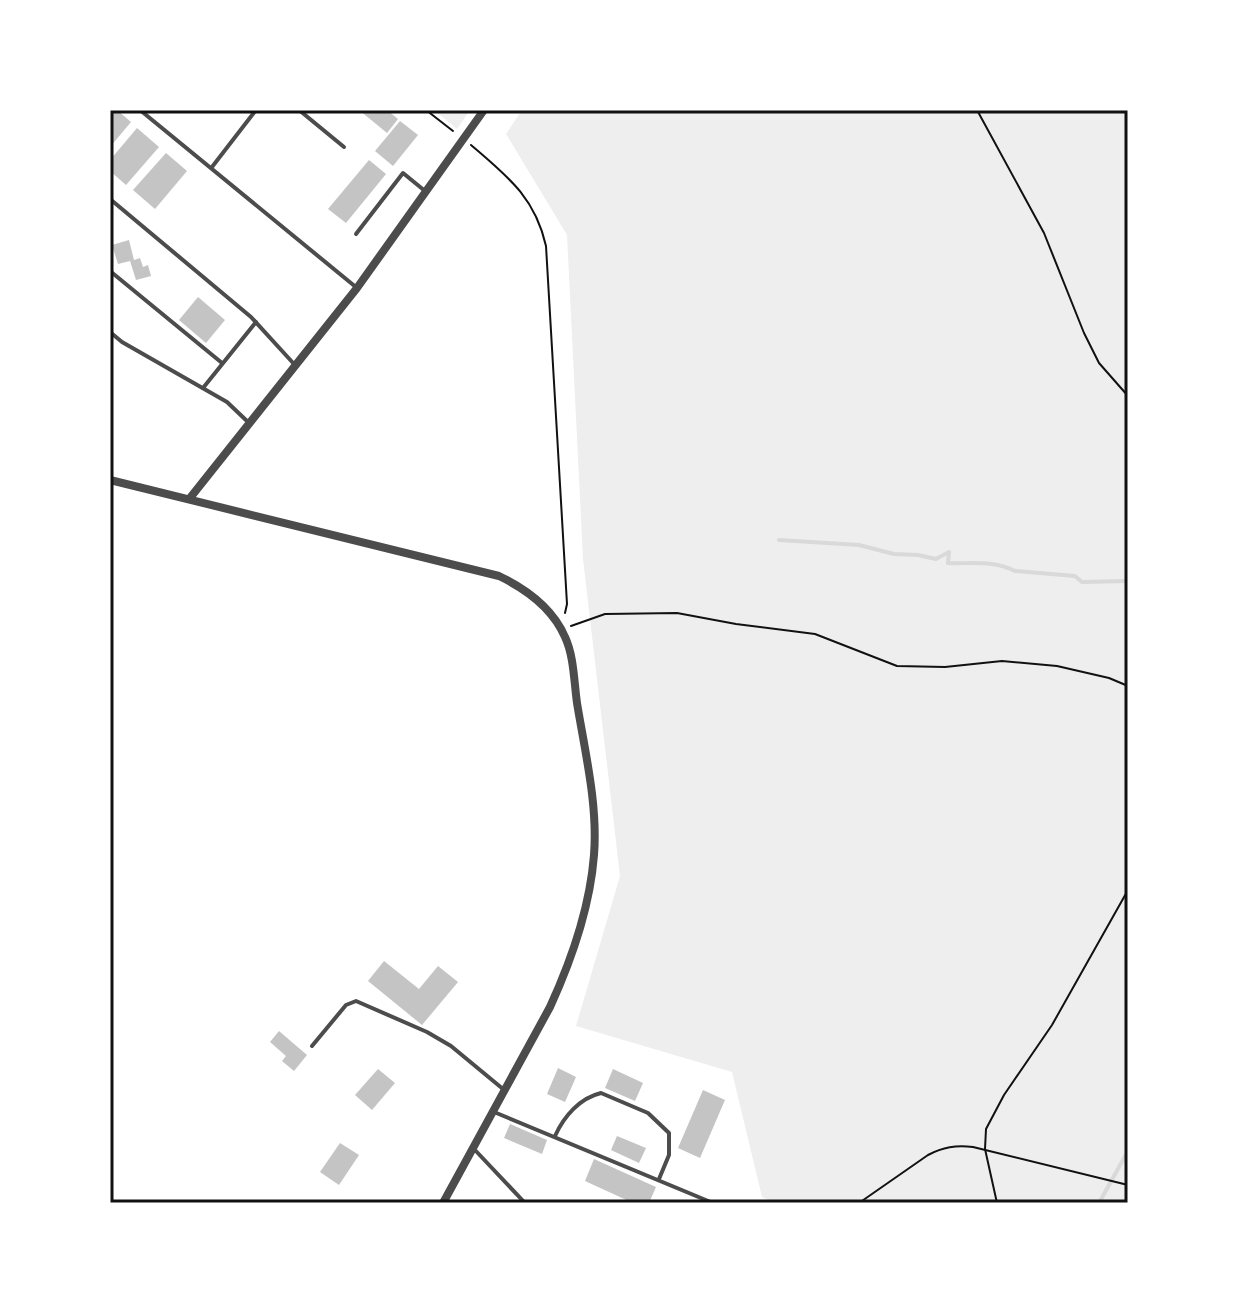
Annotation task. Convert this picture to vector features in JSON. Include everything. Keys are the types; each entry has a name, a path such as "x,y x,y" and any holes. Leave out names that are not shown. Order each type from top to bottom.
{"street":[{"path":"190,498 357,288 484,110"},
{"path":"110,480 499,576 520,586 536,599 561,629 570,656 590,789 594,822 593,865 573,953 564,976 443,1203"}],"lane":[{"path":"140,110 357,288"},
{"path":"212,167 256,110"},
{"path":"299,110 344,147"},
{"path":"356,234 403,173 427,193"},
{"path":"110,199 256,322 296,365"},
{"path":"110,271 222,363"},
{"path":"203,388 256,322"},
{"path":"110,332 122,342 227,402 249,424"},
{"path":"312,1046 346,1005 356,1001 451,1046 503,1089"},
{"path":"555,1136 565,1118 595,1094 601,1093 637,1107 669,1133 669,1155 658,1179"},
{"path":"492,1111 713,1203"},
{"path":"472,1147 525,1203"}],"path":[{"path":"426,110 519,188 539,221 546,246 567,604 561,629"},
{"path":"977,110 1044,233 1099,363 1128,396"},
{"path":"561,629 605,614 677,613 815,634 897,666 945,667 1002,661 1057,666 1109,678 1128,686"},
{"path":"997,1203 985,1149 986,1129 1004,1095 1052,1025 1128,890"},
{"path":"859,1203 938,1149 958,1146 985,1149 1128,1185"}],"shaded area":[{"path":"434,110 470,110 457,129"},
{"path":"522,110 1128,110 1128,1203 775,1203 762,1197 732,1072 576,1026 620,876 583,559 567,235 506,134"}],"building":[{"path":"110,110 117,110 131,122 110,147"},
{"path":"359,110 387,110 398,119 387,133"},
{"path":"400,121 418,135 393,166 375,151"},
{"path":"137,128 159,147 126,185 110,171 110,160"},
{"path":"166,153 187,171 155,209 133,190"},
{"path":"369,160 386,174 346,223 328,209"},
{"path":"129,240 134,260 140,258 143,267 148,265 151,276 136,280 130,261 118,264 112,245"},
{"path":"198,297 225,320 206,343 179,320"},
{"path":"384,961 419,989 438,966 458,982 422,1025 368,981"},
{"path":"279,1031 307,1055 294,1071 282,1061 286,1056 270,1042"},
{"path":"558,1068 576,1077 565,1102 547,1094"},
{"path":"378,1069 395,1083 372,1110 355,1095"},
{"path":"613,1069 643,1083 635,1101 605,1088"},
{"path":"703,1090 725,1100 700,1158 678,1148"},
{"path":"510,1124 547,1140 542,1154 504,1138"},
{"path":"617,1136 646,1148 639,1163 611,1150"},
{"path":"340,1143 359,1155 339,1185 320,1172"},
{"path":"594,1159 656,1187 649,1203 633,1203 585,1181"}],"waterway":[{"path":"779,540 859,545 894,554 936,559 949,552 948,563 991,564 1015,571 1075,576 1082,582 1128,581"},
{"path":"1099,1203 1128,1151"}]}
